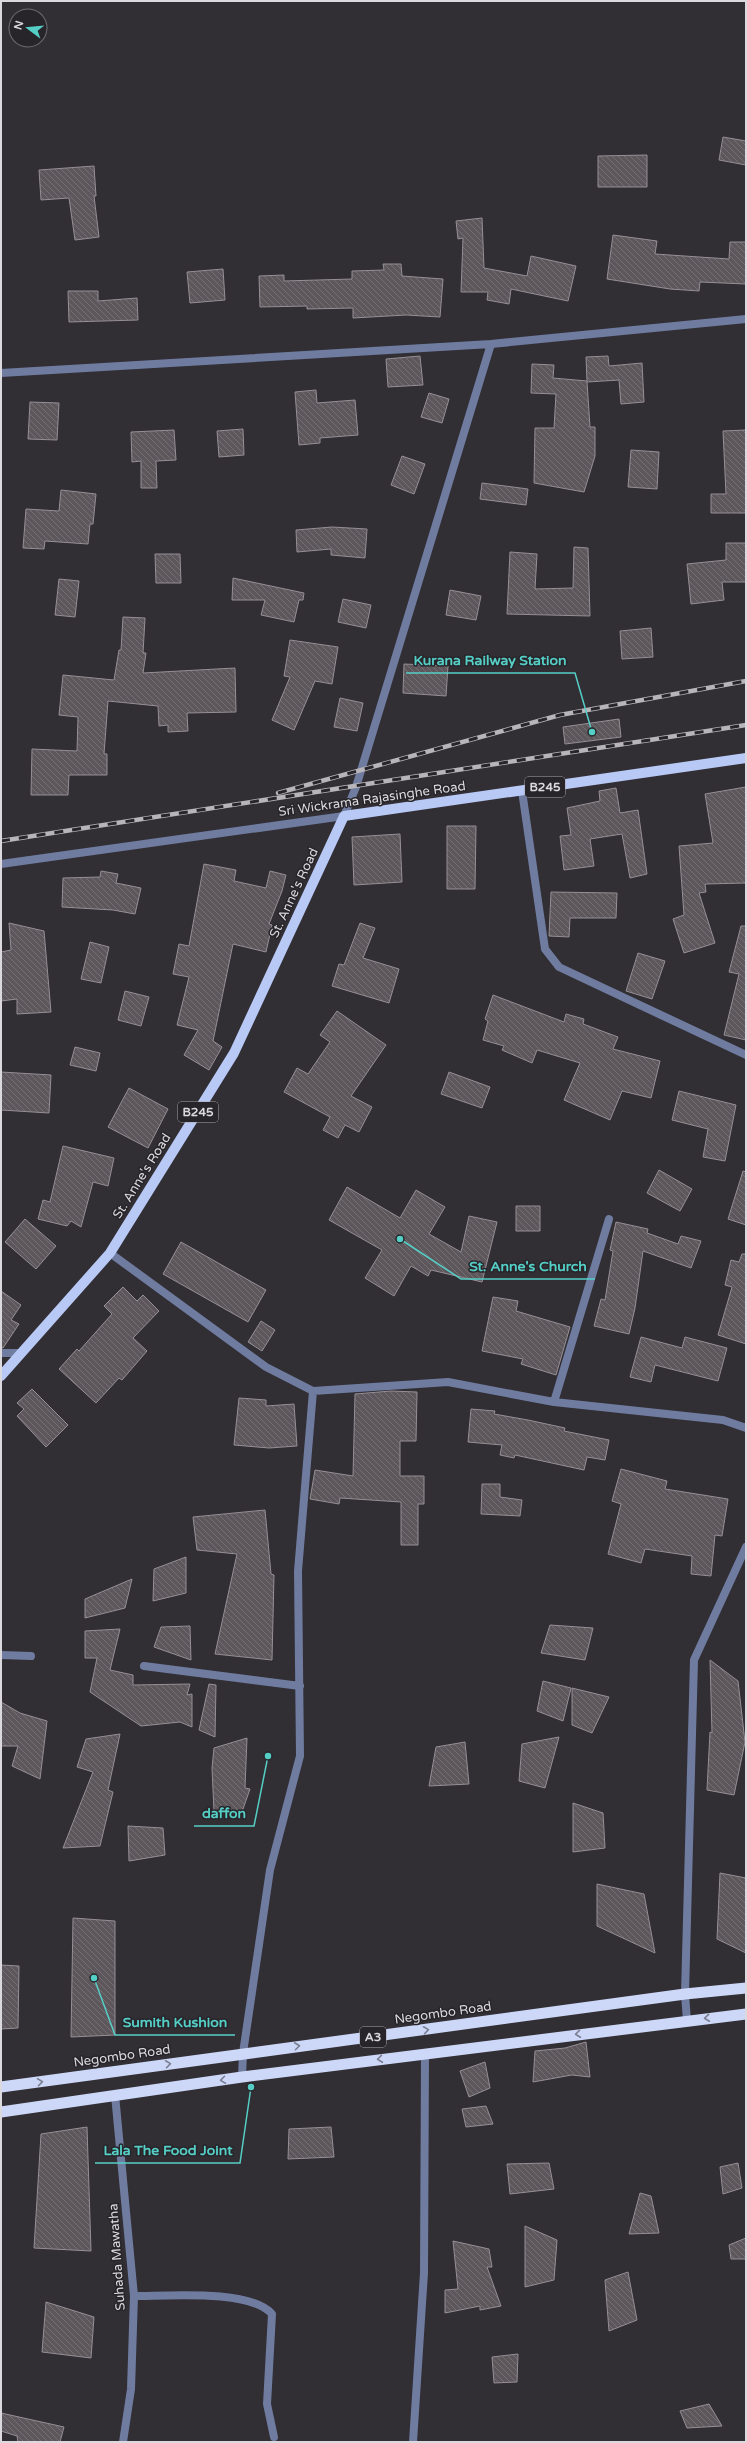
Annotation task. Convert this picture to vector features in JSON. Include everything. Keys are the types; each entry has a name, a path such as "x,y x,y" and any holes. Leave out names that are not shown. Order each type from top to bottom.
{"highway":[{"name":"Negombo Road","path":"1,2087 685,1994 746,1988"},
{"name":"A3","path":"1,2112 115,2094 242,2077 746,2014"}],"main road":[{"name":"Sri Wickrama Rajasinghe Road","path":"344,816 746,758"},
{"name":"St. Anne's Road","path":"1,1376 110,1252 234,1053 344,816"}],"street":[{"path":"1,373 491,344 746,319"},
{"path":"344,816 356,787 491,344"},
{"path":"522,791 545,948 559,967 746,1055"},
{"name":"Sri Wickrama Rajasinghe Road","path":"1,864 344,816"},
{"path":"554,1402 609,1219"},
{"path":"110,1252 266,1367 313,1391 448,1382 554,1402 723,1420 746,1428"},
{"path":"1,1353 21,1353"},
{"path":"242,2077 243,2053 270,1870 300,1756 298,1571 313,1391"},
{"path":"687,2021 685,1994 694,1660 746,1548"},
{"path":"1,1655 31,1656"},
{"path":"144,1666 300,1686"},
{"path":"413,2442 424,2273 425,2054"},
{"name":"Suhada Mawatha","path":"115,2094 134,2296 131,2389 123,2442"},
{"path":"134,2296 235,2297 266,2306 272,2314 267,2404 274,2437"}],"building":[{"path":"723,137 746,141 746,165 719,160"},
{"path":"647,155 647,187 598,187 598,156"},
{"path":"94,166 96,196 94,196 99,237 75,240 69,198 41,200 39,170"},
{"path":"482,218 484,268 527,276 531,256 576,266 568,301 511,289 509,304 487,300 488,292 461,292 463,238 458,239 456,221"},
{"path":"613,235 657,241 655,254 729,259 730,242 746,242 746,284 700,282 699,291 670,289 607,279"},
{"path":"383,264 401,264 402,276 443,279 440,317 406,315 353,318 353,308 307,309 307,306 260,307 259,276 284,275 284,281 352,279 352,271 384,270"},
{"path":"223,269 225,300 190,303 187,272"},
{"path":"68,291 98,291 98,301 137,298 138,320 69,322"},
{"path":"420,356 423,385 388,387 386,359"},
{"path":"608,356 609,366 642,363 644,402 621,404 619,380 587,382 590,427 595,427 595,456 584,492 534,483 535,428 554,428 556,394 531,393 532,364 554,365 553,378 587,381 586,357"},
{"path":"316,390 317,403 355,400 358,435 320,438 320,443 299,445 295,392"},
{"path":"429,393 449,399 442,423 421,417"},
{"path":"30,402 59,403 57,440 28,439"},
{"path":"243,429 244,455 219,457 217,431"},
{"path":"174,430 176,460 156,461 157,488 141,488 141,461 132,462 131,432"},
{"path":"746,430 746,513 711,513 711,494 726,494 723,431"},
{"path":"631,450 659,452 657,489 628,487"},
{"path":"402,456 425,464 414,494 391,485"},
{"path":"482,483 528,489 526,505 480,499"},
{"path":"61,490 96,494 93,524 90,524 88,544 45,541 44,549 23,548 26,509 59,511"},
{"path":"332,527 367,529 365,558 331,555 331,549 297,552 296,530"},
{"path":"726,543 746,543 746,582 722,582 724,600 691,604 687,564 726,560"},
{"path":"574,547 588,548 590,616 507,614 510,552 537,554 535,589 573,588"},
{"path":"155,554 180,554 181,583 156,583"},
{"path":"233,578 304,593 303,600 299,600 294,622 261,615 265,600 232,600"},
{"path":"59,579 79,581 75,617 55,615"},
{"path":"450,590 481,596 476,620 446,615"},
{"path":"343,599 371,605 366,628 338,622"},
{"path":"123,617 145,618 143,653 146,653 143,673 235,668 236,712 187,713 188,731 168,732 168,725 159,726 158,706 108,701 104,754 107,754 107,775 69,775 68,795 31,795 32,749 77,751 78,717 59,715 63,675 114,680 119,650 121,650"},
{"path":"651,628 653,657 622,659 620,631"},
{"path":"290,640 338,647 332,684 315,681 294,730 272,720 290,677 284,676"},
{"path":"404,664 448,666 446,696 403,693"},
{"path":"340,698 363,703 357,731 334,727"},
{"path":"619,719 621,737 565,744 563,727"},
{"path":"746,787 746,883 705,884 706,892 699,893 715,943 684,953 673,919 684,915 679,846 713,843 705,794"},
{"path":"616,788 620,813 638,810 647,874 630,878 622,834 590,839 594,866 564,870 560,836 571,835 567,808 600,801 599,791"},
{"path":"447,826 476,826 475,889 447,889"},
{"path":"400,834 402,882 354,885 352,837"},
{"path":"204,864 236,870 234,881 266,888 270,871 286,875 282,891 269,924 272,925 266,952 233,944 213,1041 222,1047 209,1070 184,1055 198,1030 177,1025 189,977 173,974 179,944 189,946"},
{"path":"101,871 118,874 116,883 141,888 135,914 113,910 62,907 63,878 100,877"},
{"path":"551,892 617,893 616,918 570,918 569,937 549,936"},
{"path":"9,923 44,931 51,1012 17,1014 17,999 1,1001 1,952 11,950"},
{"path":"360,923 375,928 363,958 399,969 389,1003 332,986 339,964 344,965"},
{"path":"741,926 746,926 746,1040 724,1035 739,974 729,972"},
{"path":"90,942 109,947 101,983 81,979"},
{"path":"638,953 665,961 652,999 626,991"},
{"path":"125,991 149,997 141,1026 118,1020"},
{"path":"493,995 564,1022 566,1014 584,1019 583,1024 618,1037 613,1049 660,1061 651,1098 622,1091 610,1120 564,1100 580,1063 537,1050 532,1063 502,1050 504,1046 483,1040 488,1021 485,1019"},
{"path":"337,1011 386,1045 351,1096 372,1107 359,1132 345,1125 338,1138 323,1130 330,1117 284,1092 297,1068 308,1074 330,1042 320,1035"},
{"path":"75,1047 100,1053 96,1071 70,1065"},
{"path":"1,1072 51,1075 49,1113 1,1110"},
{"path":"449,1072 490,1087 482,1108 441,1094"},
{"path":"129,1088 168,1109 148,1148 108,1127"},
{"path":"679,1091 736,1105 725,1161 703,1157 708,1129 672,1120"},
{"path":"63,1146 114,1158 108,1186 93,1182 81,1227 71,1221 67,1226 38,1219 43,1200 50,1202"},
{"path":"659,1170 692,1189 680,1211 647,1193"},
{"path":"743,1171 746,1172 746,1225 728,1219"},
{"path":"347,1187 400,1218 416,1190 445,1207 429,1234 461,1252 469,1216 497,1222 482,1282 431,1270 428,1276 411,1266 394,1296 365,1278 382,1250 329,1220"},
{"path":"516,1206 540,1206 540,1231 516,1231"},
{"path":"25,1219 56,1246 36,1269 5,1242"},
{"path":"616,1222 648,1229 647,1233 678,1244 681,1236 701,1241 691,1268 643,1251 635,1308 629,1334 594,1326 601,1299 605,1300 613,1251 610,1250"},
{"path":"181,1242 266,1290 248,1322 163,1274"},
{"path":"742,1254 746,1254 746,1344 718,1335 732,1287 725,1285 731,1260 739,1262"},
{"path":"123,1287 137,1301 143,1295 159,1311 133,1338 147,1351 122,1380 119,1378 96,1403 59,1369 77,1349 79,1351 112,1314 104,1306"},
{"path":"1,1291 21,1305 11,1320 19,1324 3,1348 1,1348"},
{"path":"493,1297 518,1301 516,1311 570,1327 556,1375 521,1364 523,1359 482,1351"},
{"path":"261,1321 275,1330 262,1351 248,1342"},
{"path":"641,1337 682,1348 685,1337 727,1348 718,1381 655,1365 651,1382 630,1377"},
{"path":"32,1389 68,1425 46,1447 17,1416 24,1409 17,1403"},
{"path":"391,1391 417,1392 416,1441 400,1441 400,1476 424,1476 424,1504 418,1504 418,1545 401,1545 401,1502 340,1498 339,1504 310,1499 315,1470 353,1476 355,1394"},
{"path":"239,1398 266,1400 266,1406 294,1404 297,1446 269,1448 234,1445"},
{"path":"471,1409 495,1411 494,1414 565,1428 564,1431 609,1440 605,1460 587,1457 584,1470 515,1455 514,1458 500,1455 502,1445 468,1442"},
{"path":"621,1469 667,1481 665,1489 728,1499 722,1536 715,1535 711,1576 691,1574 692,1556 645,1549 641,1563 608,1554 621,1504 612,1501"},
{"path":"482,1484 500,1484 500,1497 522,1500 520,1516 481,1514"},
{"path":"265,1510 271,1574 274,1575 272,1660 215,1654 237,1554 197,1550 193,1517"},
{"path":"186,1557 186,1593 153,1601 154,1569"},
{"path":"132,1579 125,1608 85,1618 85,1599"},
{"path":"550,1625 593,1628 585,1660 541,1653"},
{"path":"190,1626 191,1660 154,1647 161,1627"},
{"path":"120,1629 110,1670 133,1675 133,1685 190,1684 187,1695 192,1694 192,1727 180,1722 141,1726 90,1692 97,1658 85,1658 85,1631"},
{"path":"710,1660 738,1681 745,1742 734,1795 707,1790 710,1732 712,1733"},
{"path":"543,1681 571,1688 563,1721 537,1711"},
{"path":"209,1684 216,1685 215,1737 199,1730"},
{"path":"572,1688 609,1697 592,1733 572,1725"},
{"path":"1,1702 20,1713 47,1721 40,1779 12,1766 18,1746 1,1746"},
{"path":"120,1734 108,1790 113,1792 100,1846 63,1848 93,1772 77,1767 86,1739"},
{"path":"559,1737 545,1788 519,1781 522,1744"},
{"path":"247,1738 245,1788 250,1789 242,1812 214,1811 212,1768 214,1748"},
{"path":"465,1742 469,1784 429,1786 436,1747"},
{"path":"573,1803 603,1813 605,1848 573,1852"},
{"path":"128,1826 163,1828 165,1855 129,1861"},
{"path":"720,1873 746,1878 746,1953 717,1939"},
{"path":"597,1884 644,1894 655,1953 597,1926"},
{"path":"73,1918 115,1921 115,2035 71,2037"},
{"path":"1,1965 19,1966 18,2028 1,2029"},
{"path":"586,2042 590,2077 572,2075 533,2082 535,2051 565,2048"},
{"path":"485,2062 490,2088 469,2097 460,2071"},
{"path":"486,2106 493,2124 466,2127 462,2109"},
{"path":"87,2127 91,2251 34,2248 41,2134"},
{"path":"331,2127 334,2157 288,2159 289,2129"},
{"path":"549,2163 554,2189 510,2194 507,2164"},
{"path":"738,2163 742,2188 723,2194 720,2167"},
{"path":"640,2193 651,2196 659,2233 629,2234"},
{"path":"525,2226 557,2240 554,2280 525,2287"},
{"path":"746,2238 746,2259 731,2259 729,2245"},
{"path":"453,2241 489,2249 492,2267 487,2267 501,2306 480,2310 480,2306 445,2313 445,2290 458,2289"},
{"path":"628,2272 637,2320 609,2331 605,2280"},
{"path":"46,2302 94,2317 91,2358 42,2352"},
{"path":"518,2354 517,2382 494,2383 492,2357"},
{"path":"709,2404 722,2426 687,2428 680,2411"},
{"path":"1,2413 64,2427 60,2442 18,2442 17,2436 1,2431"}],"railway":[{"path":"278,793 560,715 746,681"},
{"path":"1,841 746,725"}],"place":[{"name":"Kurana Railway Station","path":"592,732"},
{"name":"St. Anne's Church","path":"400,1239"},
{"name":"daffon","path":"268,1756"},
{"name":"Sumith Kushion","path":"94,1978"},
{"name":"Lala The Food Joint","path":"251,2087"}]}
